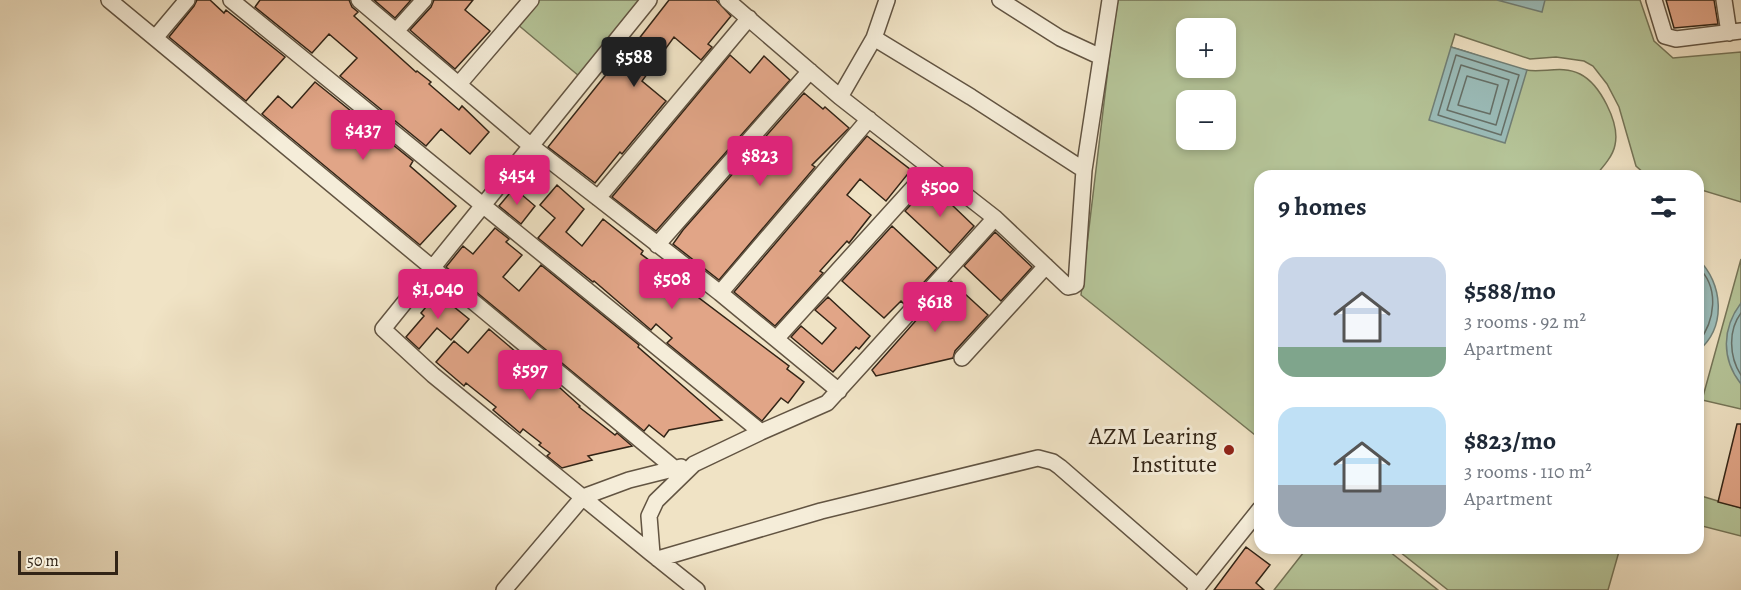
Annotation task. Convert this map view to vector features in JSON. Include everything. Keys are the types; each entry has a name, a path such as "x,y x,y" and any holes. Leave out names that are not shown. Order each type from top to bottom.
{"street":[{"path":"109,0 674,468"},
{"path":"155,38 187,0"},
{"path":"231,0 761,432"},
{"path":"359,0 530,145 839,391"},
{"path":"397,30 424,0"},
{"path":"459,84 531,0"},
{"path":"649,0 383,329 434,375 697,590"},
{"path":"727,0 840,97 995,218 1068,286 1076,284 1084,170 1110,0"},
{"path":"840,97 874,38 887,0"},
{"path":"1000,0 1018,5 1060,38 1101,57"},
{"path":"1654,0 1665,36 1676,39 1735,32 1724,0"},
{"path":"598,198 749,18"},
{"path":"874,38 1084,170"},
{"path":"657,245 810,71"},
{"path":"720,294 869,119"},
{"path":"776,339 931,168"},
{"path":"504,590 583,497 629,480 694,464 827,403 995,218"},
{"path":"962,358 1046,266"},
{"path":"655,556 821,511 1038,458 1053,462 1060,467 1197,588 1254,517"},
{"path":"655,556 649,516 656,501 694,464"}],"green space":[{"path":"538,0 641,0 579,76 517,24"},
{"path":"1118,0 1640,0 1654,41 1673,58 1741,52 1741,202 1704,191 1704,170 1640,170 1636,166 1619,107 1607,84 1593,66 1584,61 1556,57 1530,59 1455,34 1451,47 1526,70 1573,71 1595,86 1607,105 1616,136 1612,153 1600,170 1254,170 1254,434 1081,295"},
{"path":"1741,259 1741,409 1704,400 1704,393"},
{"path":"1704,497 1741,508 1741,536 1704,527"},
{"path":"1302,554 1393,554 1438,590 1274,590"},
{"path":"1403,554 1618,554 1608,590 1448,590"}],"water":[{"path":"1497,0 1545,0 1542,12"},
{"path":"1451,47 1527,70 1505,143 1429,120"},
{"path":"1704,266 1713,280 1718,305 1714,330 1704,344"},
{"path":"1741,303 1741,384 1730,364 1726,344 1730,323"}],"building":[{"path":"197,0 210,0 224,13 226,10 285,57 246,101 169,37"},
{"path":"260,0 349,0 358,12 354,16 416,72 431,82 429,84 459,110 462,106 489,132 470,154 441,129 426,146 340,76 357,58 329,34 312,53 255,7"},
{"path":"374,0 411,0 395,18"},
{"path":"434,0 473,0 465,10 490,31 455,69 410,30 431,7"},
{"path":"669,0 716,0 731,16 708,44 712,47 701,60 674,37 642,81 666,101 595,183 548,147 604,77 618,61 620,63"},
{"path":"1666,0 1714,0 1718,24 1674,28"},
{"path":"730,55 750,73 764,56 790,80 656,231 612,197"},
{"path":"315,82 413,161 410,166 456,206 420,245 262,114 278,96 292,108"},
{"path":"804,93 823,109 825,107 849,128 812,165 815,167 719,280 673,244"},
{"path":"867,136 911,170 886,201 860,179 847,195 871,215 849,243 847,241 820,271 823,273 775,326 734,292"},
{"path":"930,184 974,226 950,253 905,211"},
{"path":"557,185 584,209 566,232 582,246 603,219 643,251 641,254 789,366 787,369 804,382 788,403 781,398 762,421 667,343 672,338 656,324 651,330 594,281 538,238 555,218 540,205"},
{"path":"514,188 535,206 521,224 499,206"},
{"path":"892,226 937,268 904,304 901,301 884,318 842,281"},
{"path":"495,228 509,239 506,242 522,255 503,277 519,291 541,265 639,345 638,347 722,420 669,430 664,437 649,425 644,431 446,267 463,246 473,254"},
{"path":"995,232 1032,267 1001,301 964,266"},
{"path":"951,281 988,315 955,351 953,358 876,376 872,370"},
{"path":"440,290 455,303 453,306 469,319 451,340 437,328 419,349 406,337 424,316 421,313"},
{"path":"828,297 870,336 859,349 856,347 833,372 791,337 801,326 822,344 836,328 815,310"},
{"path":"489,329 539,369 579,407 632,446 588,456 592,460 562,468 547,456 550,453 539,445 541,443 523,429 520,433 493,410 496,407 466,383 464,386 436,362 454,341 468,353"},
{"path":"1737,424 1741,424 1741,508 1718,502"},
{"path":"1246,547 1270,565 1256,583 1264,590 1214,590"}],"place":[{"name":"AZM Learing Institute","path":"1229,450"}]}
